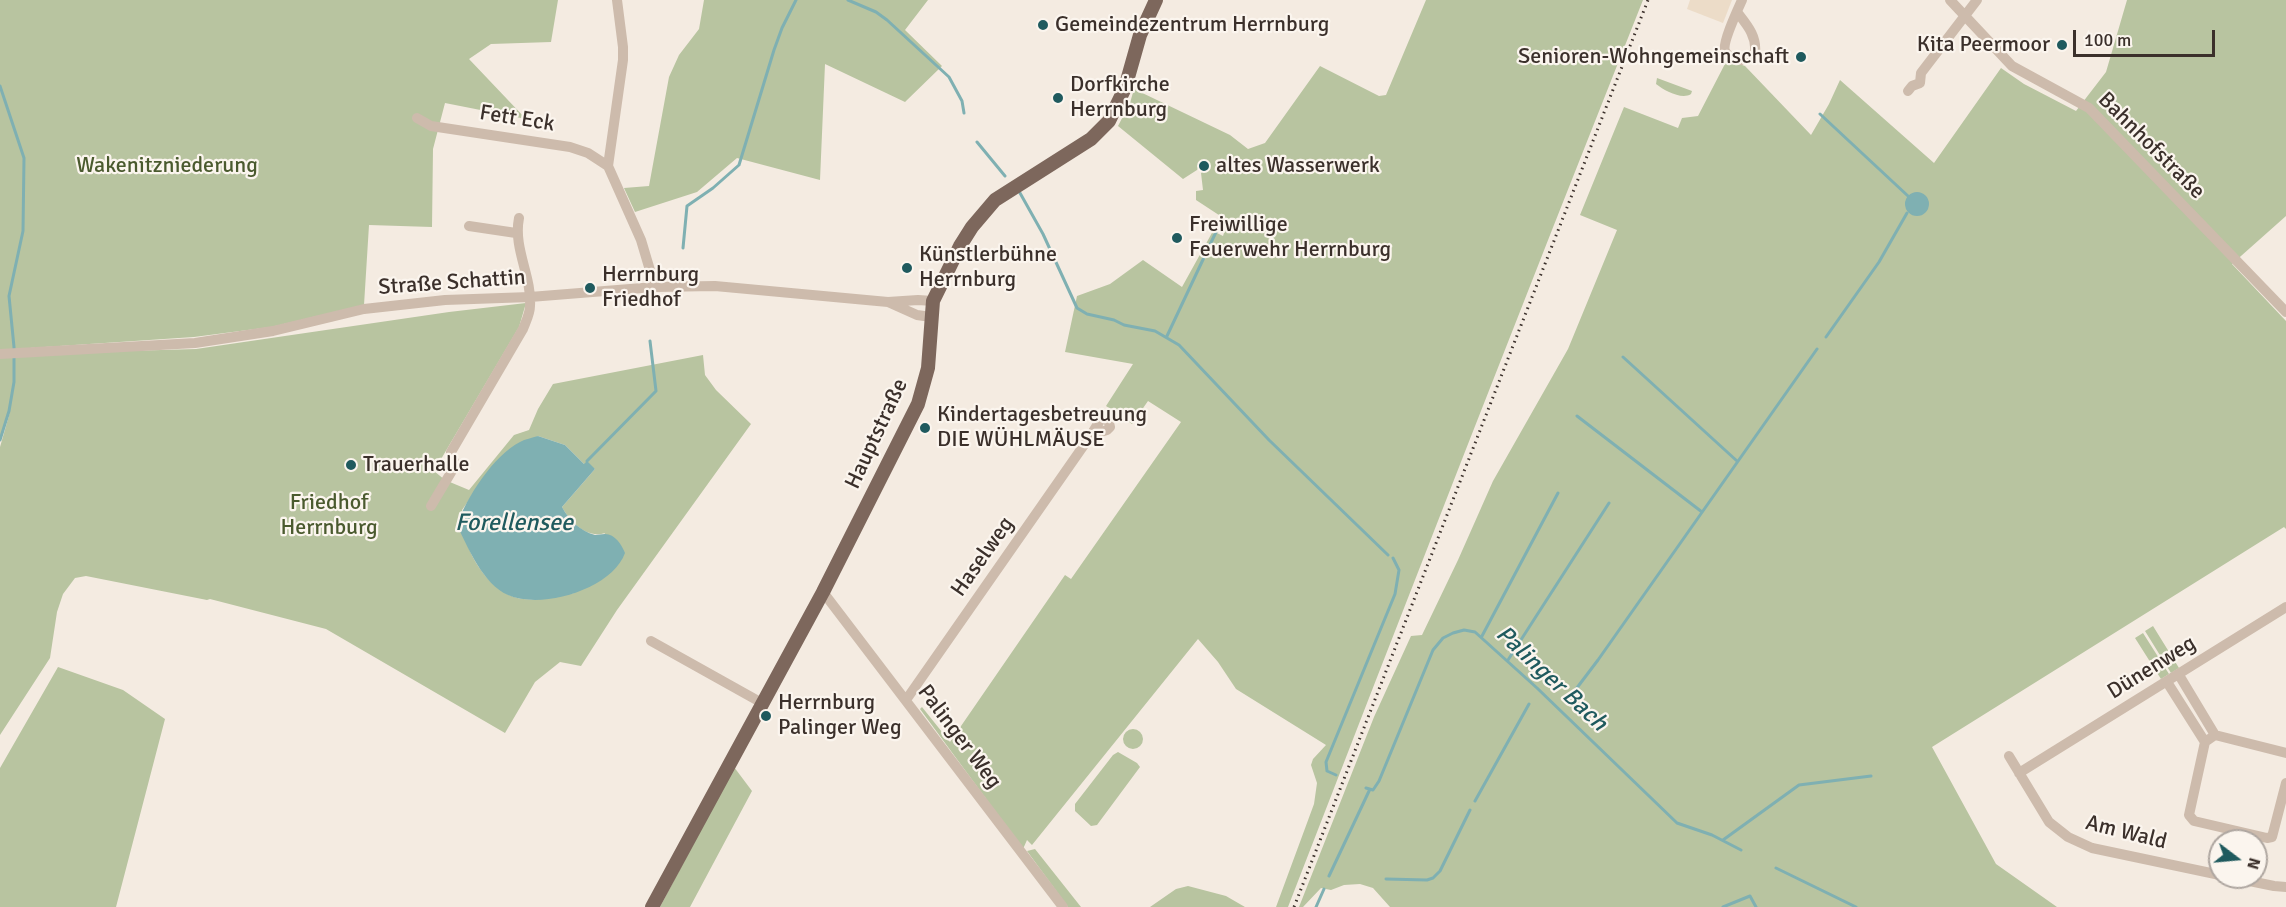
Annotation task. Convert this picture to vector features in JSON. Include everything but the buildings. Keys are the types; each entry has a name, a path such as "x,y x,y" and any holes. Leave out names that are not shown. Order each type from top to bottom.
{"main road":[{"name":"Hauptstraße","path":"652,907 823,592 918,404 928,368 933,301 952,260 984,211 1006,191 1091,139 1109,120 1125,88 1140,35 1156,0"}],"street":[{"path":"617,0 623,60 608,166 640,240 655,287"},
{"path":"1737,12 1751,29 1756,45 1755,53 1741,60 1726,54 1724,48 1737,12 1742,0"},
{"name":"Bahnhofstraße","path":"1950,0 2012,66 2089,108 2286,311"},
{"path":"1908,91 1912,86 1920,83 1922,73 1977,0"},
{"name":"Fett Eck","path":"417,118 431,126 576,149 588,153 608,166"},
{"path":"431,506 456,464 451,452 523,329 530,310 530,297 516,233 519,218"},
{"path":"469,226 516,233"},
{"name":"Straße Schattin","path":"5,353 195,344 273,331 364,309 445,300 530,297 655,287 715,286 888,302 933,301"},
{"name":"Straße Schattin","path":"888,302 918,315 931,317"},
{"name":"Haselweg","path":"906,700 1091,435"},
{"name":"Palinger Weg","path":"823,592 1063,907"},
{"name":"Dünenweg","path":"2019,773 2286,607"},
{"path":"651,641 762,703"},
{"path":"2179,675 2215,735 2286,753"},
{"path":"2167,682 2205,742"},
{"path":"2215,735 2205,742 2189,815 2194,821 2267,838 2272,837 2286,783"},
{"name":"Am Wald","path":"2009,756 2049,822 2068,837 2080,844 2208,872"},
{"path":"2268,885 2286,886"}],"green space":[{"name":"Wakenitzniederung","path":"0,0 558,0 551,42 491,44 469,59 526,119 445,103 433,149 432,227 369,225 364,305 271,327 194,337 0,350"},
{"path":"704,0 928,0 905,30 942,66 905,102 825,64 820,180 737,158 697,192 635,212 624,188 649,186 669,77 679,55 699,29"},
{"path":"1426,0 1643,0 1288,907 1276,907 1314,804 1317,783 1311,765 1313,759 1326,745 1236,689 1218,662 1198,639 1032,845 1027,840 1023,849 920,709 922,707 950,742 1065,575 1071,579 1181,422 1148,401 1132,424 1106,406 1133,364 1065,352 1077,296 1110,284 1143,260 1182,287 1213,231 1223,236 1228,221 1196,200 1196,191 1203,190 1201,173 1209,165 1201,160 1197,170 1183,179 1118,126 1130,103 1134,89 1230,135 1248,149 1265,143 1320,66 1379,96 1386,95"},
{"path":"2127,0 2286,0 2286,216 2232,264 2286,321 2286,529 2284,527 1932,747 1996,864 2057,907 1390,907 1373,888 1360,884 1344,885 1331,890 1321,888 1303,907 1299,907 1374,717 1411,636 1422,635 1493,481 1568,349 1617,230 1580,215 1624,107 1678,128 1682,118 1698,116 1727,60 1745,66 1811,135 1840,80 1934,163 2001,68 2024,84 2076,111 2106,72"},
{"path":"1657,78 1692,91 1691,94 1683,96 1669,92 1656,84"},
{"name":"Friedhof Herrnburg","path":"526,303 519,327 434,471 445,480 469,490 514,435 529,430 553,384 703,355 705,375 716,390 751,424 617,610 581,666 560,662 535,682 505,733 326,629 210,599 86,576 75,578 63,594 57,612 50,658 0,735 0,447 10,412 0,440 0,357 22,354 196,349","holes":["538,436 565,445 584,464 595,469 562,507 580,528 592,534 605,533 574,593 536,599 514,597 491,582 474,559 466,542 462,510 488,473"]},
{"path":"2153,626 2179,668 2171,673 2145,631"},
{"path":"2143,633 2169,674 2161,679 2135,638"},
{"path":"58,667 123,690 165,719 116,907 0,907 0,768"},
{"path":"1129,729 1137,729 1143,735 1143,743 1137,749 1129,749 1123,743 1123,735"},
{"path":"1118,752 1140,767 1097,825 1091,826 1075,811 1075,804 1113,755"},
{"path":"734,767 752,791 690,907 660,907"},
{"path":"1035,849 1081,907 1068,907 1027,851"},
{"path":"1188,886 1226,896 1245,907 1150,907 1176,889"}],"shaded area":[{"path":"1690,0 1732,0 1723,23 1687,9"}],"water":[{"path":"1917,192 1922,193 1928,199 1928,209 1922,215 1917,216 1912,215 1906,209 1905,204 1906,199 1912,193"},
{"name":"Forellensee","path":"538,436 565,445 584,464 587,461 595,469 562,507 580,528 595,535 609,534 620,543 625,553 618,566 591,586 557,598 539,600 508,595 491,583 477,564 457,525 474,490 500,457 522,441"}],"waterway":[{"path":"683,248 687,206 713,188 739,165 774,50 796,0"},
{"name":"Palinger Bach","path":"848,0 876,12 887,20 949,77 962,101 964,113"},
{"path":"0,86 24,158 23,231 9,296 14,347 14,382 9,411 0,440"},
{"path":"1820,114 1908,196"},
{"name":"Palinger Bach","path":"977,142 1005,176"},
{"name":"Palinger Bach","path":"1020,193 1043,234 1077,308 1087,314 1114,320 1124,325 1155,331 1179,345 1269,440 1388,555"},
{"path":"1826,337 1879,262 1907,213"},
{"path":"1167,336 1216,232"},
{"path":"587,461 656,391 650,341"},
{"path":"1570,697 1817,349"},
{"path":"1623,357 1737,461"},
{"path":"1577,416 1702,512"},
{"path":"1482,636 1558,493"},
{"path":"1508,660 1609,503"},
{"path":"1336,775 1327,771 1326,762 1395,594 1399,570 1393,558"},
{"name":"Palinger Bach","path":"1366,788 1373,790 1379,781 1433,650 1443,638 1464,630 1475,632 1537,688 1677,823 1712,835 1741,850"},
{"path":"1475,801 1529,704"},
{"path":"1723,840 1799,785 1871,776"},
{"path":"1329,876 1370,789"},
{"path":"1386,879 1427,880 1433,878 1440,871 1470,810"},
{"name":"Palinger Bach","path":"1776,868 1856,907"},
{"path":"1316,907 1324,889"},
{"path":"1723,907 1750,896 1756,907"}],"railway":[{"path":"1294,907 1648,0"}],"place":[{"name":"Gemeindezentrum Herrnburg","path":"1043,25"},
{"name":"Kita Peermoor","path":"2062,45"},
{"name":"Senioren-Wohngemeinschaft","path":"1801,57"},
{"name":"Dorfkirche Herrnburg","path":"1058,98"},
{"name":"altes Wasserwerk","path":"1204,166"},
{"name":"Freiwillige Feuerwehr Herrnburg","path":"1177,238"},
{"name":"Künstlerbühne Herrnburg","path":"907,268"},
{"name":"Herrnburg Friedhof","path":"590,288"},
{"name":"Kindertagesbetreuung DIE WÜHLMÄUSE","path":"925,428"},
{"name":"Trauerhalle","path":"351,465"},
{"name":"Herrnburg Palinger Weg","path":"766,716"}]}
